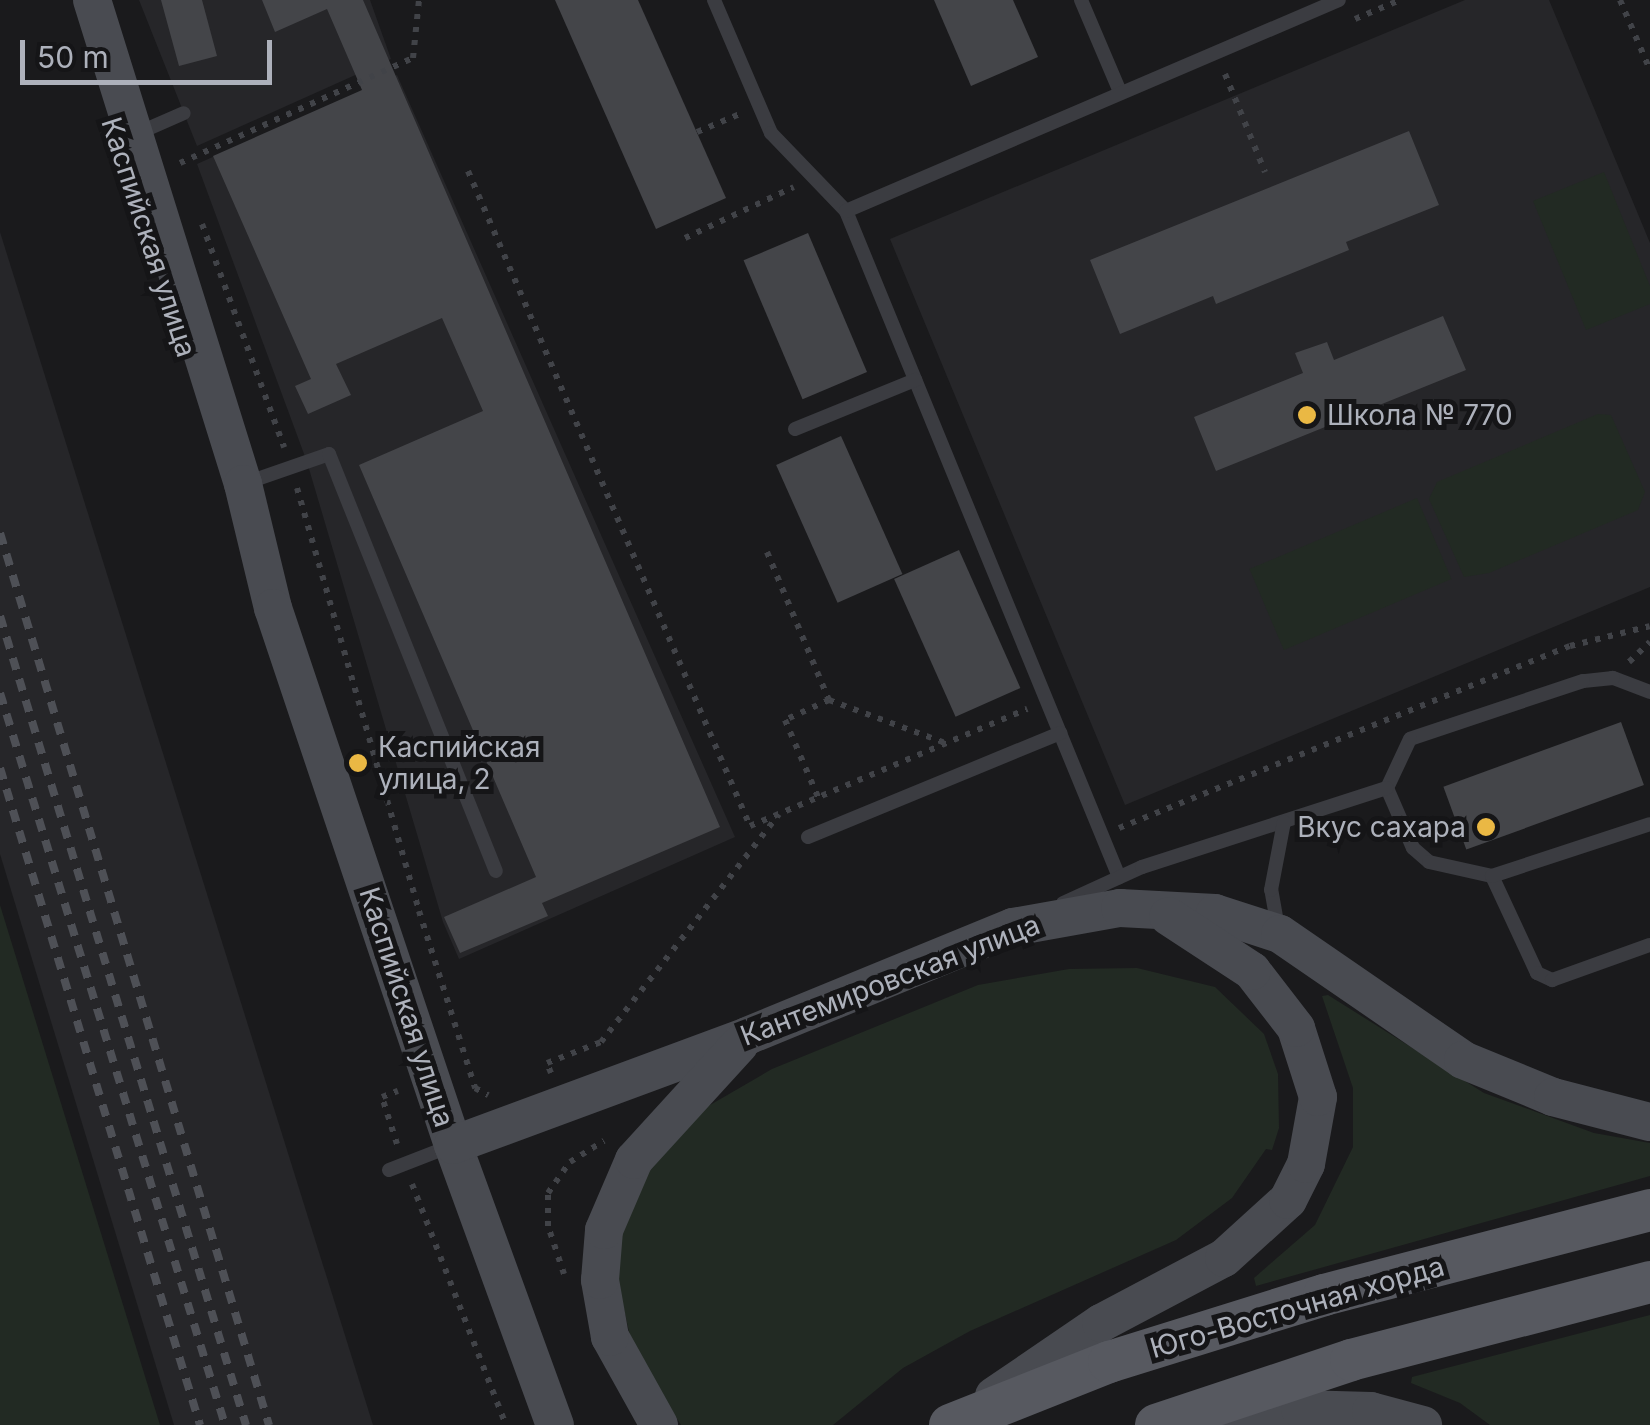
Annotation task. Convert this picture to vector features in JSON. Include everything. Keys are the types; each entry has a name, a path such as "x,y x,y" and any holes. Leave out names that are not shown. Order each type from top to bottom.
{"main road":[{"name":"Каспийская улица","path":"72,0 453,1145 555,1425"},
{"name":"Каспийская улица","path":"92,0 131,136 242,484 267,586"},
{"name":"Кантемировская улица","path":"453,1145 747,1036 1013,927 1075,911 1147,908 1214,913 1280,934 1463,1060 1553,1097 1650,1122"},
{"path":"958,1420 1101,1324 1224,1258 1288,1200 1306,1164 1318,1097 1296,1028 1252,971 1220,944 1147,908"},
{"path":"660,1425 610,1337 600,1280 604,1230 621,1182 642,1149 747,1036"},
{"name":"Юго-Восточная хорда","path":"958,1420 1324,1295 1650,1210"},
{"path":"1156,1425 1351,1360 1650,1282"},
{"path":"1190,1425 1300,1409 1371,1411 1423,1425"}],"lane":[{"path":"714,0 771,133 846,211 1119,877"},
{"path":"1081,0 1120,92"},
{"path":"846,211 1339,0"},
{"path":"131,136 184,112"},
{"path":"795,429 916,380"},
{"path":"242,484 329,454 496,871"},
{"path":"1013,927 1119,877 1387,788 1410,739 1583,681 1613,678 1650,692"},
{"path":"808,836 1060,733"},
{"path":"1387,788 1414,848 1429,862 1492,876 1650,824"},
{"path":"1280,934 1272,890 1284,822"},
{"path":"1492,876 1537,972 1552,980 1650,945"},
{"path":"389,1170 453,1145"}],"path":[{"path":"180,162 414,58 420,0"},
{"path":"1620,0 1650,70"},
{"path":"1225,74 1265,172"},
{"path":"697,132 759,106"},
{"path":"166,120 186,180"},
{"path":"468,171 750,826 1046,701"},
{"path":"685,238 811,175"},
{"path":"200,216 292,468 475,1088"},
{"path":"767,552 829,700"},
{"path":"1102,836 1570,646 1650,626"},
{"path":"818,797 785,720 829,700 945,743"},
{"path":"551,1074 547,1064 601,1042 781,812"},
{"path":"382,1096 404,1164 506,1425"}],"shaded area":[{"path":"139,0 370,0 391,59 197,146"},
{"name":"Школа № 770","path":"1465,0 1549,0 1650,243 1650,587 1125,805 890,239"},
{"path":"397,75 735,837 459,959 443,922 307,462 197,164"},
{"path":"1604,172 1650,286 1650,304 1586,330 1533,201"},
{"path":"0,232 373,1425 174,1425 0,854"},
{"path":"1598,414 1611,415 1645,492 1638,510 1489,573 1464,577 1429,499 1437,482"},
{"path":"1417,498 1451,579 1284,650 1249,569"},
{"path":"0,905 160,1425 0,1425"},
{"path":"1137,968 1215,987 1264,1034 1278,1074 1279,1128 1272,1150 1266,1149 1232,1198 1176,1240 970,1331 903,1368 833,1425 681,1425 633,1349 616,1274 619,1232 646,1168 698,1112 772,1069 978,985 1069,969"},
{"path":"1328,995 1484,1093 1594,1133 1650,1143 1650,1176 1256,1286 1254,1278 1315,1225 1353,1147 1353,1088 1322,996"},
{"path":"1650,1315 1650,1425 1490,1425 1460,1403 1411,1383 1412,1377"}],"building":[{"path":"161,0 202,0 217,56 179,66"},
{"path":"262,0 363,0 720,827 542,903 548,916 460,953 444,917 536,877 359,465 483,411 442,318 336,364 351,395 308,414 295,386 311,379 213,156 362,90 327,9 275,32"},
{"path":"555,0 638,0 726,198 656,229"},
{"path":"934,0 1013,0 1038,57 971,86"},
{"path":"1409,131 1439,205 1346,242 1349,250 1216,304 1213,296 1120,334 1090,260"},
{"path":"808,233 867,372 803,399 744,260"},
{"path":"1443,316 1466,370 1216,471 1194,417 1303,373 1295,353 1327,342 1334,360"},
{"path":"841,436 902,574 838,603 776,465"},
{"path":"959,550 1020,688 956,717 894,579"},
{"path":"1621,722 1644,785 1466,850 1443,787"}],"railway":[{"path":"0,533 269,1425"},
{"path":"0,616 246,1425"},
{"path":"0,693 225,1425"},
{"path":"0,768 200,1425"}],"place":[{"name":"Школа № 770","path":"1307,415"},
{"name":"Каспийская улица, 2","path":"358,763"},
{"name":"Вкус сахара","path":"1486,827"}]}
